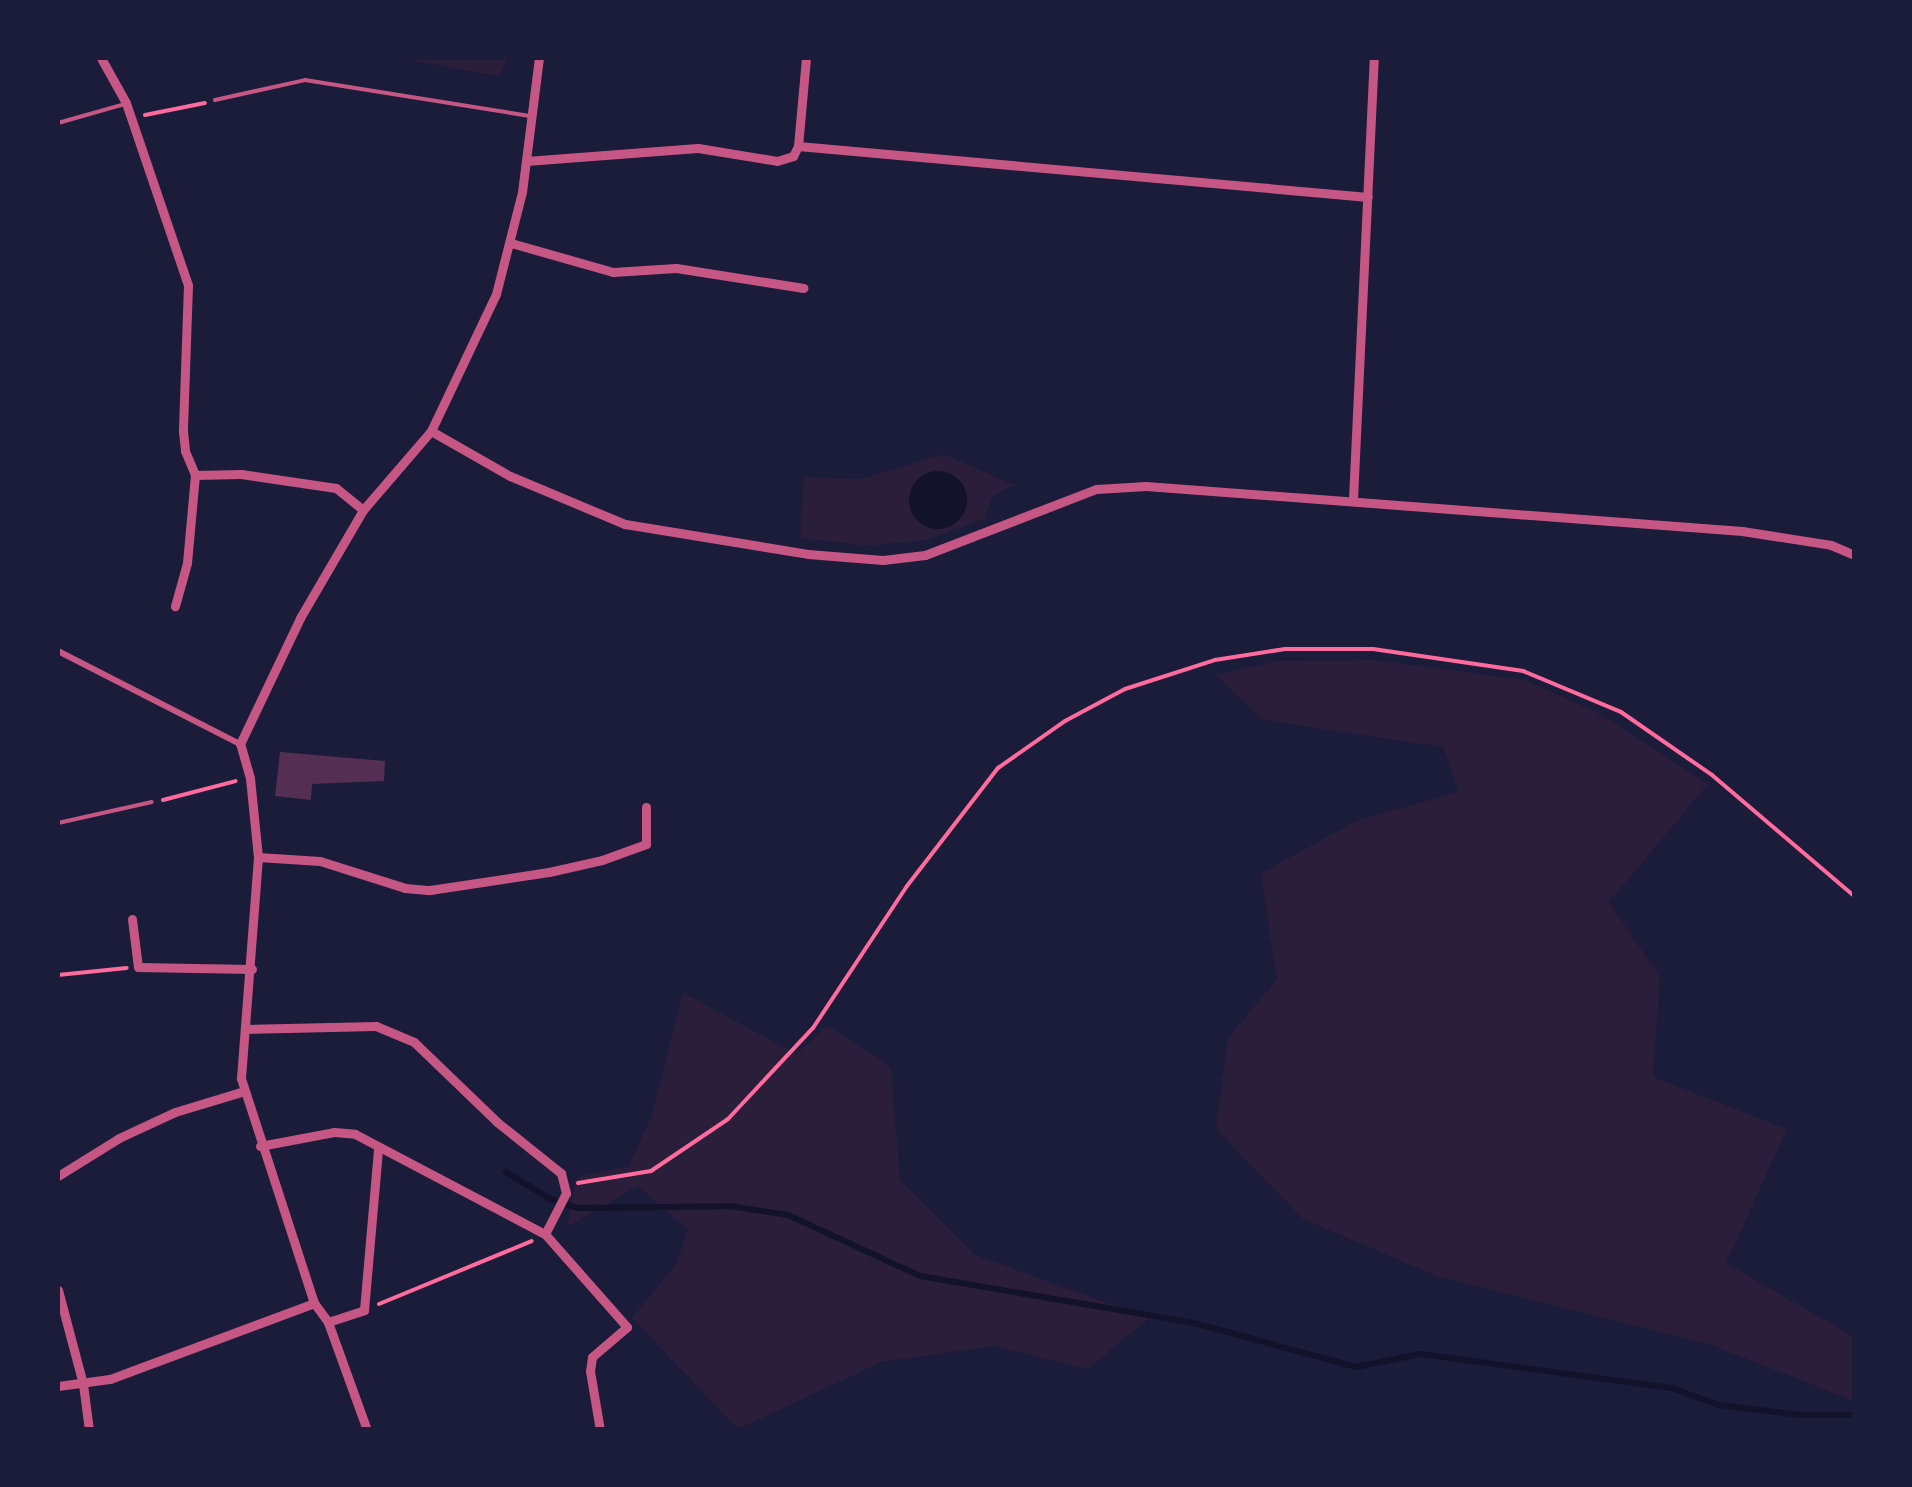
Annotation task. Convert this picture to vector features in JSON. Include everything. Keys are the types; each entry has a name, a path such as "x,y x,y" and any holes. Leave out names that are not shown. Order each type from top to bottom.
{"street":[{"path":"101,58 126,104 188,285 184,431 185,452 195,475 187,563 175,606"},
{"path":"367,1430 328,1322 314,1303 244,1090 258,857 250,778 240,744 300,618 363,510 432,432 496,294 511,243 539,58"},
{"path":"526,160 698,148 777,160 793,156 798,146 806,58"},
{"path":"1353,499 1374,58"},
{"path":"798,146 1368,196"},
{"path":"511,243 613,272 676,268 803,288"},
{"path":"432,432 510,476 625,524 808,554 884,560 925,555 1096,489 1146,486 1742,531 1831,544 1854,554"},
{"path":"195,475 241,474 336,488 363,510"},
{"path":"58,651 240,744"},
{"path":"258,857 320,861 405,888 430,890 548,872 602,860 646,844 646,807"},
{"path":"132,919 138,967 252,969"},
{"path":"246,1029 376,1026 414,1042 566,1188 556,1218 545,1234"},
{"path":"58,1176 119,1138 175,1112 244,1090"},
{"path":"260,1146 334,1132 355,1134 545,1234 627,1327 592,1357 590,1371 600,1430"},
{"path":"328,1322 364,1310 378,1149"},
{"path":"58,1290 83,1384 89,1430"},
{"path":"58,1386 110,1379 314,1303"}],"lane":[{"path":"215,100 305,80 531,116"},
{"path":"58,123 126,104"},
{"path":"58,823 152,802"}],"path":[{"path":"131,118 215,100"},
{"path":"566,1188 651,1170 728,1119 813,1028 908,886 998,768 1065,721 1125,689 1215,660 1286,649 1373,649 1524,672 1621,712 1712,775 1854,896"},
{"path":"152,802 250,778"},
{"path":"58,974 138,967"},
{"path":"364,1310 545,1234"}],"shaded area":[{"path":"397,58 508,58 499,76"},
{"path":"944,454 1014,485 993,496 984,519 925,540 867,546 800,538 804,477 861,479"},
{"path":"938,471 959,479 967,500 959,521 938,529 917,521 909,500 917,479"},
{"path":"1373,660 1525,680 1598,713 1708,784 1609,902 1660,977 1653,1077 1787,1129 1726,1263 1854,1337 1854,1401 1709,1344 1437,1276 1303,1219 1216,1129 1228,1038 1277,979 1261,873 1358,820 1459,792 1443,747 1263,720 1216,675 1276,661"},
{"path":"683,993 797,1054 827,1025 891,1067 900,1180 975,1255 1149,1318 1088,1369 994,1346 882,1362 738,1429 632,1318 676,1264 688,1230 638,1186 567,1227 576,1177 629,1166 651,1117"}],"building":[{"path":"280,752 385,761 384,781 312,784 311,800 275,796"}],"waterway":[{"path":"506,1172 550,1199 577,1208 730,1206 788,1215 920,1276 1194,1323 1356,1367 1420,1354 1672,1388 1719,1405 1799,1415 1854,1415"}]}
